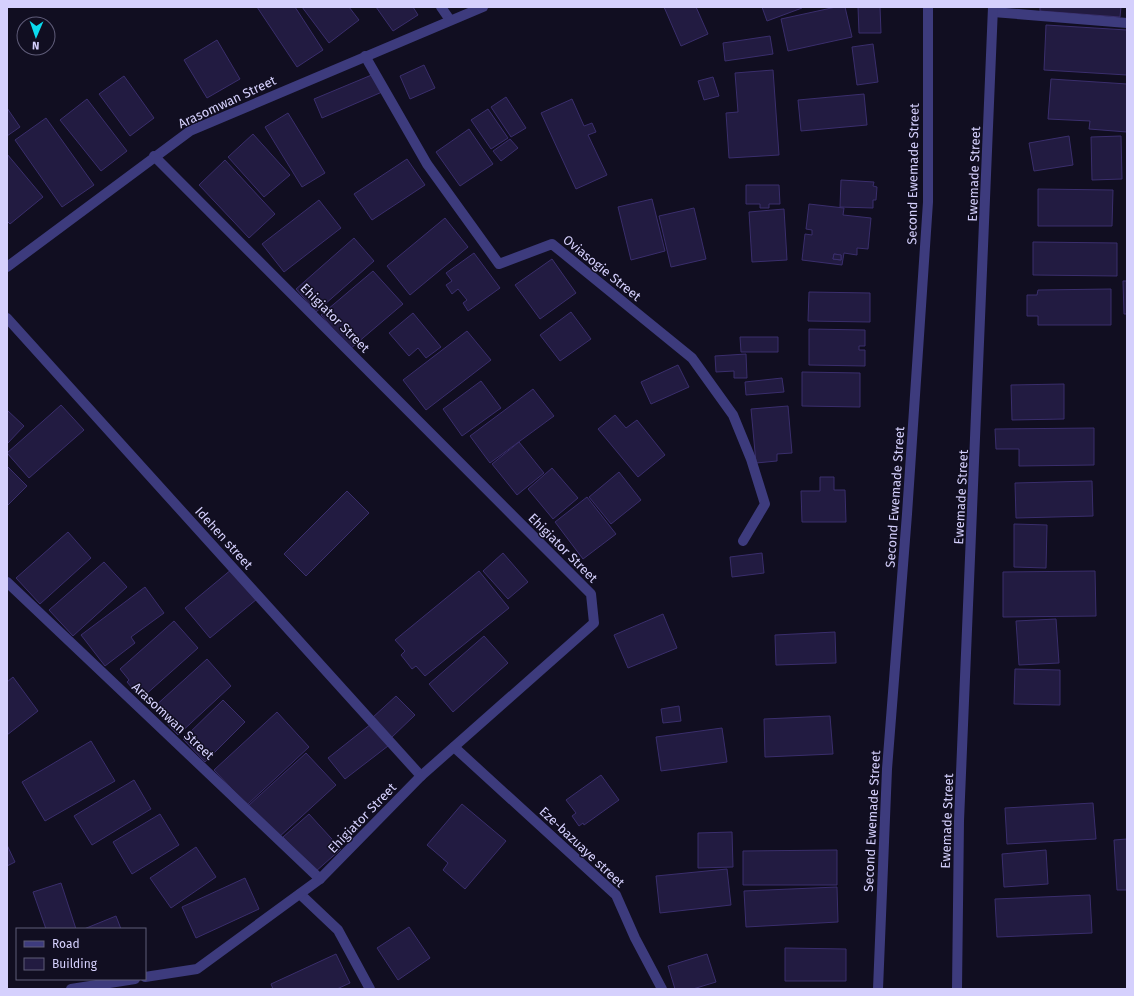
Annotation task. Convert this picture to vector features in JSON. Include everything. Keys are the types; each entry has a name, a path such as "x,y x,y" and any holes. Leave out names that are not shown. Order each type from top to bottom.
{"street":[{"path":"441,7 450,20"},
{"name":"Arasomwan Street","path":"7,266 190,130 483,7"},
{"name":"Second Ewemade Street","path":"878,989 887,770 907,514 928,202 928,7"},
{"path":"993,9 1127,24"},
{"name":"Ewemade Street","path":"956,989 959,821 979,387 993,9"},
{"name":"Oviasogie Street","path":"365,56 427,164 499,264 552,244 692,358 733,415 765,504 742,541"},
{"name":"Ehigiator Street","path":"146,977 197,969 320,879 421,776 594,623 591,594 154,156"},
{"name":"Idehen street","path":"7,318 421,776"},
{"name":"Arasomwan Street","path":"7,582 320,879"},
{"name":"Eze-bazuaye street","path":"454,747 616,895 635,938 662,989"},
{"path":"300,894 338,930 370,989"},
{"path":"71,989 129,980"}],"building":[{"path":"257,7 295,7 323,50 297,67"},
{"path":"302,7 349,7 359,20 329,43"},
{"path":"376,7 413,7 418,15 393,31"},
{"path":"664,7 696,7 708,34 681,46"},
{"path":"762,7 801,7 802,8 767,21"},
{"path":"836,7 845,7 852,37 788,51 781,19"},
{"path":"858,7 880,7 881,33 859,33"},
{"path":"1040,7 1121,7 1120,17 1040,11"},
{"path":"1046,25 1127,30 1127,75 1044,70"},
{"path":"770,36 773,54 725,61 723,43"},
{"path":"217,40 240,79 207,98 184,60"},
{"path":"873,44 878,82 857,85 852,47"},
{"path":"424,65 435,88 410,99 400,76"},
{"path":"773,70 779,155 729,158 726,113 738,112 735,73"},
{"path":"374,74 382,92 322,118 314,99"},
{"path":"124,76 154,118 130,136 99,94"},
{"path":"713,77 719,96 704,100 698,81"},
{"path":"1051,79 1127,84 1127,132 1089,129 1090,121 1048,119"},
{"path":"864,94 867,125 801,131 798,100"},
{"path":"506,97 526,128 511,137 491,107"},
{"path":"87,99 127,151 101,171 60,120"},
{"path":"572,99 584,126 592,123 596,132 588,135 607,175 576,189 541,113"},
{"path":"7,108 20,127 7,136"},
{"path":"488,109 508,138 491,149 471,120"},
{"path":"288,113 325,173 302,187 265,127"},
{"path":"46,118 94,185 62,207 15,140"},
{"path":"469,129 493,164 460,186 436,152"},
{"path":"253,134 290,175 264,197 228,157"},
{"path":"1069,136 1073,165 1034,171 1029,143"},
{"path":"1121,136 1122,179 1092,180 1091,137"},
{"path":"510,139 518,148 501,161 493,151"},
{"path":"7,154 43,197 10,224 7,221"},
{"path":"407,159 425,185 372,220 354,194"},
{"path":"225,160 275,214 249,238 199,185"},
{"path":"841,180 874,182 873,186 877,187 876,200 873,200 873,208 840,207"},
{"path":"746,185 779,185 780,204 769,204 769,208 760,208 760,204 746,204"},
{"path":"1038,189 1113,190 1112,226 1038,226"},
{"path":"652,199 665,251 631,260 618,207"},
{"path":"319,200 341,228 284,272 262,244"},
{"path":"809,204 844,208 843,215 871,218 868,249 857,248 857,255 844,253 842,265 802,260 805,234 812,235 812,230 806,229","holes":["834,254 841,255 841,260 833,259"]},
{"path":"694,208 706,259 671,267 659,216"},
{"path":"784,209 787,260 752,262 749,212"},
{"path":"445,218 468,247 410,295 387,266"},
{"path":"354,238 374,261 316,312 296,289"},
{"path":"1033,242 1117,243 1117,276 1033,275"},
{"path":"474,253 500,288 468,311 463,303 467,300 458,289 452,294 446,285 452,281 446,273"},
{"path":"834,254 841,255 841,260 833,259"},
{"path":"552,259 576,293 540,319 515,285"},
{"path":"373,271 403,304 350,349 321,315"},
{"path":"1123,281 1127,281 1127,314 1124,314"},
{"path":"1111,289 1111,325 1038,325 1038,316 1027,316 1027,295 1037,295 1038,290"},
{"path":"809,292 870,293 870,322 808,321"},
{"path":"571,312 591,339 560,361 540,335"},
{"path":"413,313 441,347 426,358 418,348 409,356 389,333"},
{"path":"809,329 865,330 865,346 859,346 859,350 865,350 865,366 809,365"},
{"path":"467,331 491,360 426,410 403,380"},
{"path":"740,337 778,337 778,352 741,352"},
{"path":"746,354 747,378 734,378 734,371 716,372 715,356"},
{"path":"678,365 689,387 651,404 641,382"},
{"path":"802,372 860,373 860,407 802,406"},
{"path":"782,378 784,392 746,395 745,382"},
{"path":"481,381 501,408 462,436 443,409"},
{"path":"1064,384 1064,419 1012,420 1011,385"},
{"path":"533,389 554,416 490,463 470,436"},
{"path":"61,405 84,430 29,478 7,453"},
{"path":"788,406 792,453 777,454 777,461 756,463 751,409"},
{"path":"7,410 24,426 7,444"},
{"path":"615,415 626,428 637,420 665,455 638,477 598,429"},
{"path":"1094,428 1094,465 1019,466 1019,449 996,449 995,429"},
{"path":"519,442 544,473 517,495 492,464"},
{"path":"7,466 27,486 7,506"},
{"path":"552,468 578,498 553,519 528,489"},
{"path":"619,472 641,500 611,524 589,497"},
{"path":"820,477 834,477 834,490 845,490 846,522 802,522 801,491 820,491"},
{"path":"1092,481 1093,516 1016,518 1015,483"},
{"path":"347,491 369,513 306,576 284,554"},
{"path":"587,497 616,534 583,559 555,522"},
{"path":"1014,524 1047,525 1046,568 1014,567"},
{"path":"68,532 91,558 40,604 16,578"},
{"path":"503,553 528,582 508,599 483,571"},
{"path":"762,553 764,573 732,577 730,557"},
{"path":"104,562 127,587 73,636 49,610"},
{"path":"232,569 257,599 210,638 185,608"},
{"path":"479,571 509,608 425,676 416,666 412,669 401,655 405,651 395,640"},
{"path":"1095,571 1096,616 1003,617 1003,572"},
{"path":"145,587 164,613 131,637 135,643 105,666 81,635"},
{"path":"663,614 677,648 628,668 614,635"},
{"path":"1056,619 1059,663 1019,665 1016,621"},
{"path":"174,621 198,648 144,696 142,693 139,696 127,682 129,680 120,669"},
{"path":"835,632 836,663 776,665 775,635"},
{"path":"484,636 508,663 453,712 429,684"},
{"path":"207,659 231,686 178,735 153,708"},
{"path":"1015,669 1060,670 1060,705 1014,704"},
{"path":"13,677 38,711 7,735 7,682"},
{"path":"396,696 415,715 391,738 372,718"},
{"path":"223,700 245,722 205,762 183,739"},
{"path":"679,706 681,721 663,723 661,709"},
{"path":"277,712 309,747 247,805 214,770"},
{"path":"830,716 833,754 765,757 764,719"},
{"path":"371,724 388,746 345,779 328,758"},
{"path":"722,728 727,762 661,771 656,737"},
{"path":"91,741 115,781 45,821 22,782"},
{"path":"306,753 336,785 278,838 248,806"},
{"path":"601,775 619,800 584,825 583,823 579,826 572,816 576,813 566,800"},
{"path":"134,780 151,809 92,845 74,816"},
{"path":"1093,803 1096,839 1007,844 1005,808"},
{"path":"462,804 506,841 465,889 443,870 448,863 427,845"},
{"path":"160,814 179,845 132,874 113,842"},
{"path":"309,814 341,849 315,872 283,837"},
{"path":"732,832 733,867 698,868 698,833"},
{"path":"1127,839 1127,890 1117,890 1114,840"},
{"path":"7,845 15,862 7,866"},
{"path":"196,847 216,877 171,908 150,878"},
{"path":"837,850 837,885 743,885 743,851"},
{"path":"1046,850 1048,884 1004,887 1002,854"},
{"path":"727,869 731,905 660,913 656,876"},
{"path":"245,878 259,909 196,938 182,907"},
{"path":"61,883 76,928 46,928 33,892"},
{"path":"837,887 838,922 746,927 744,891"},
{"path":"1090,895 1092,933 997,937 995,899"},
{"path":"116,916 121,928 86,928"},
{"path":"409,927 430,958 398,980 377,948"},
{"path":"785,948 846,949 846,981 785,981"},
{"path":"336,954 350,983 337,989 273,989 271,984"},
{"path":"707,954 716,982 693,989 675,989 668,966"}]}
